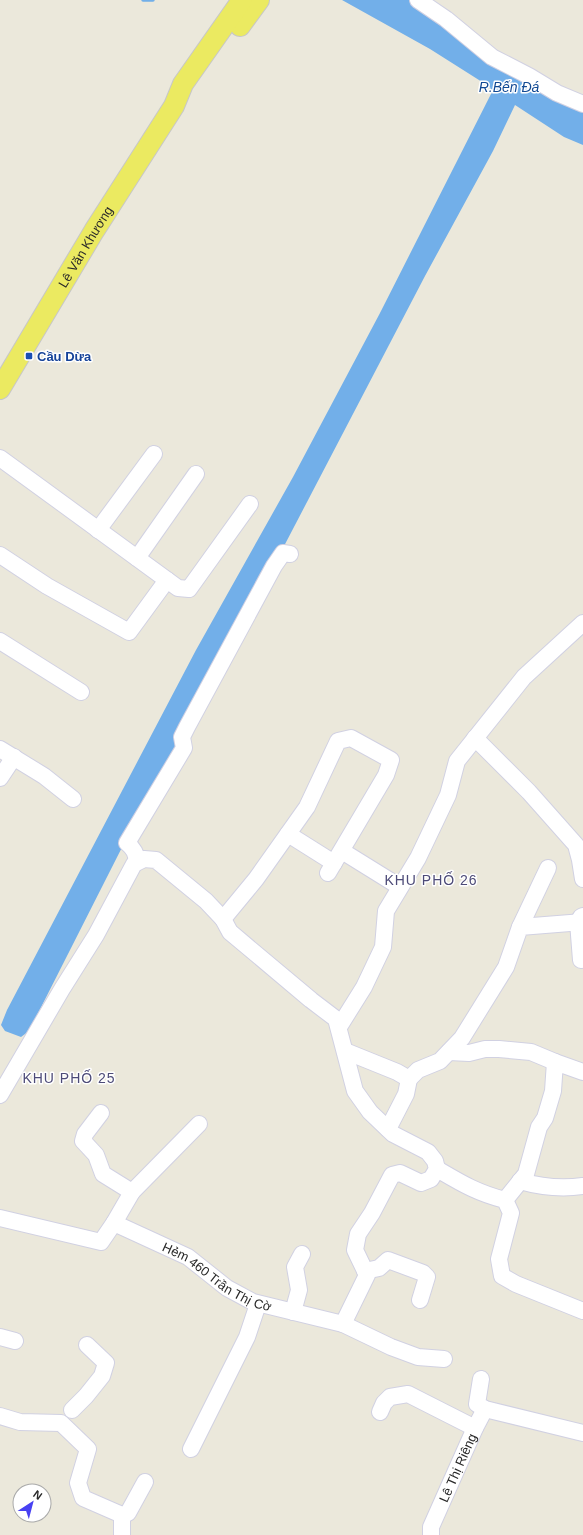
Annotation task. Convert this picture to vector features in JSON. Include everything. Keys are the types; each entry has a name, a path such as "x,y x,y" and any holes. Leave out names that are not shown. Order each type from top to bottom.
{"main road":[{"name":"Lê Văn Khương","path":"0,389 94,231 174,106 191,91 248,3"}],"street":[{"path":"418,0 446,19 492,57 529,76 557,93 583,104"},
{"path":"98,530 154,454"},
{"path":"0,458 178,588 189,590 250,504"},
{"path":"136,558 196,474"},
{"path":"137,862 136,853 127,843 184,748 182,737 187,726 274,566 283,553 290,554"},
{"path":"0,555 47,586 129,632 167,580"},
{"path":"339,1027 364,987 383,947 386,911 418,858 448,795 457,761 524,677 583,623"},
{"path":"0,641 81,692"},
{"path":"223,919 256,879 307,807 338,741 351,738 391,760 386,775 334,862"},
{"path":"475,738 529,792 576,845 583,879"},
{"path":"0,749 44,776 73,799"},
{"path":"0,778 14,757"},
{"path":"288,834 334,862 400,887"},
{"path":"0,1095 62,989 96,935 134,864 144,859 156,860 206,901 223,919 230,932 336,1019 354,1091 370,1112 388,1129 406,1141 428,1152 435,1161 437,1169 463,1185 484,1194 505,1200"},
{"path":"388,1129 406,1094 409,1079 418,1070 440,1061 462,1038 506,967 520,927 548,868"},
{"path":"520,927 581,920 581,960"},
{"path":"449,1052 469,1053 485,1049 530,1052 583,1072"},
{"path":"345,1051 397,1072 409,1079"},
{"path":"505,1200 526,1174 539,1127 545,1118 554,1091 555,1062"},
{"path":"101,1113 85,1134 83,1141 96,1155 103,1174 132,1192"},
{"path":"0,1218 101,1242 132,1192 199,1124"},
{"path":"344,1324 366,1275 355,1250 358,1234 372,1213 392,1174 400,1173 421,1183 431,1179 437,1169"},
{"path":"520,1181 538,1186 583,1186"},
{"path":"505,1200 510,1213 498,1259 502,1276 516,1284 583,1311"},
{"name":"Hẻm 460 Trần Thị Cờ","path":"114,1223 188,1257 227,1288 253,1302 344,1324 391,1347 418,1357 444,1359"},
{"path":"293,1312 299,1290 295,1267 302,1254"},
{"path":"365,1271 379,1268 388,1260 423,1273 427,1277 420,1300"},
{"path":"191,1449 247,1337 258,1304"},
{"path":"72,1410 86,1396 102,1376 106,1363 87,1345"},
{"path":"481,1379 477,1404 485,1409 583,1433"},
{"path":"380,1412 384,1403 390,1397 408,1394 475,1428"},
{"name":"Lê Thị Riêng","path":"432,1533 475,1428 485,1409"},
{"path":"0,1416 20,1422 61,1423 88,1449 78,1483 83,1498 122,1515"},
{"path":"122,1515 128,1512 145,1482"},
{"path":"122,1515 122,1535"}],"water":[{"name":"R.Bến Đá","path":"342,0 414,0 583,109 583,145 564,137 515,105 493,151 425,276 259,594 146,800 29,1031 21,1037 5,1031 1,1025 7,1010 196,650 293,477 380,313 492,92 490,87 430,49"}],"waterway":[{"path":"143,0 153,0"}],"place":[{"name":"Cầu Dừa","path":"29,356"}],"district":[{"name":"KHU PHỐ 26","path":"431,880"},
{"name":"KHU PHỐ 25","path":"69,1078"}]}
